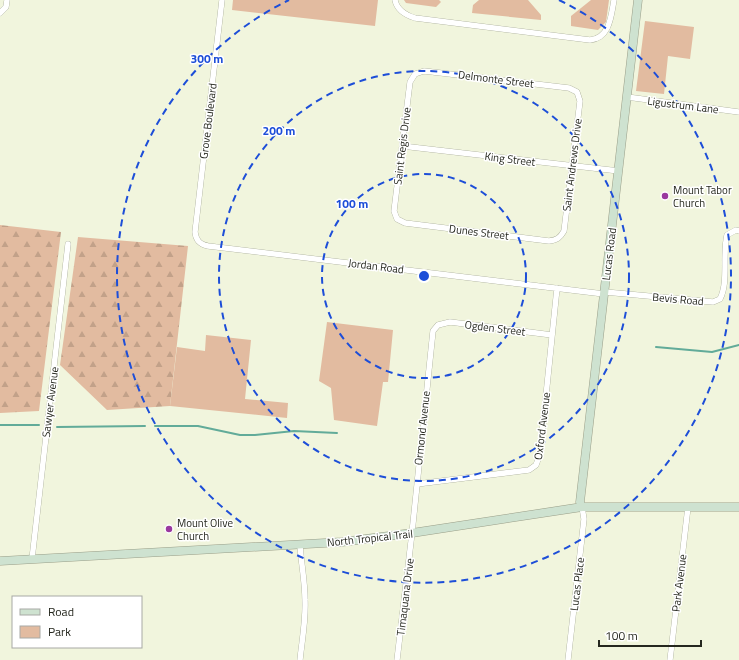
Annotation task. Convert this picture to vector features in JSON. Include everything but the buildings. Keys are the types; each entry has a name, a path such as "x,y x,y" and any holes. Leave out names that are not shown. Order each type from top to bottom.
{"street":[{"path":"0,13 6,7 7,0"},
{"name":"Grove Boulevard","path":"198,241 195,232 222,0"},
{"path":"395,0 396,6 400,11 414,18 590,40 596,39 602,35 607,28 611,17 614,0"},
{"name":"Lucas Road","path":"582,508 580,502 638,0"},
{"name":"Delmonte Street","path":"415,74 424,71 569,88 577,92"},
{"name":"Saint Regis Drive","path":"397,219 394,211 402,146 410,82 415,74"},
{"name":"Saint Andrews Drive","path":"560,237 564,231 580,101 577,92"},
{"name":"Ligustrum Lane","path":"627,97 739,112"},
{"name":"King Street","path":"402,146 619,171"},
{"name":"Dunes Street","path":"397,219 405,223 549,240 556,240 560,237"},
{"name":"Bevis Road","path":"605,293 713,302 720,299 724,291 725,246 727,235 736,230 739,231"},
{"name":"Jordan Road","path":"198,241 200,244 208,246 605,293"},
{"name":"Sawyer Avenue","path":"32,559 68,244"},
{"name":"Oxford Avenue","path":"417,484 529,470 536,465 540,454 557,288"},
{"name":"Ogden Street","path":"438,325 450,322 552,335"},
{"name":"Ormond Avenue","path":"412,533 431,339 433,331 438,325"},
{"name":"Park Avenue","path":"670,660 688,507"},
{"name":"North Tropical Trail","path":"0,561 342,542 582,508 739,507"},
{"name":"Lucas Place","path":"568,660 584,519 582,508"},
{"name":"Timaquana Drive","path":"397,660 412,533"},
{"path":"300,544 305,599 305,615 300,660"}],"green space":[{"path":"233,0 378,0 375,26 232,10"},
{"path":"404,0 439,0 441,2 436,7 406,3"},
{"path":"479,0 528,0 541,15 541,20 472,13 473,5"},
{"path":"591,0 609,0 606,22 598,30 571,26 571,16"},
{"path":"645,21 694,27 690,59 668,56 664,94 636,91"},
{"path":"0,225 61,232 39,411 0,413"},
{"path":"78,237 188,246 170,406 107,410 60,365"},
{"path":"327,322 393,330 388,382 383,382 377,426 334,420 331,388 319,381"},
{"path":"206,335 251,340 245,399 288,403 287,418 170,406 177,347 205,351"}],"waterway":[{"path":"656,347 712,352 739,345"},
{"path":"0,425 39,425"},
{"path":"57,427 145,426"},
{"path":"155,426 198,426 240,435 294,431 337,433"}],"place":[{"name":"Mount Tabor Church","path":"665,196"},
{"name":"Mount Olive Church","path":"169,529"}]}
